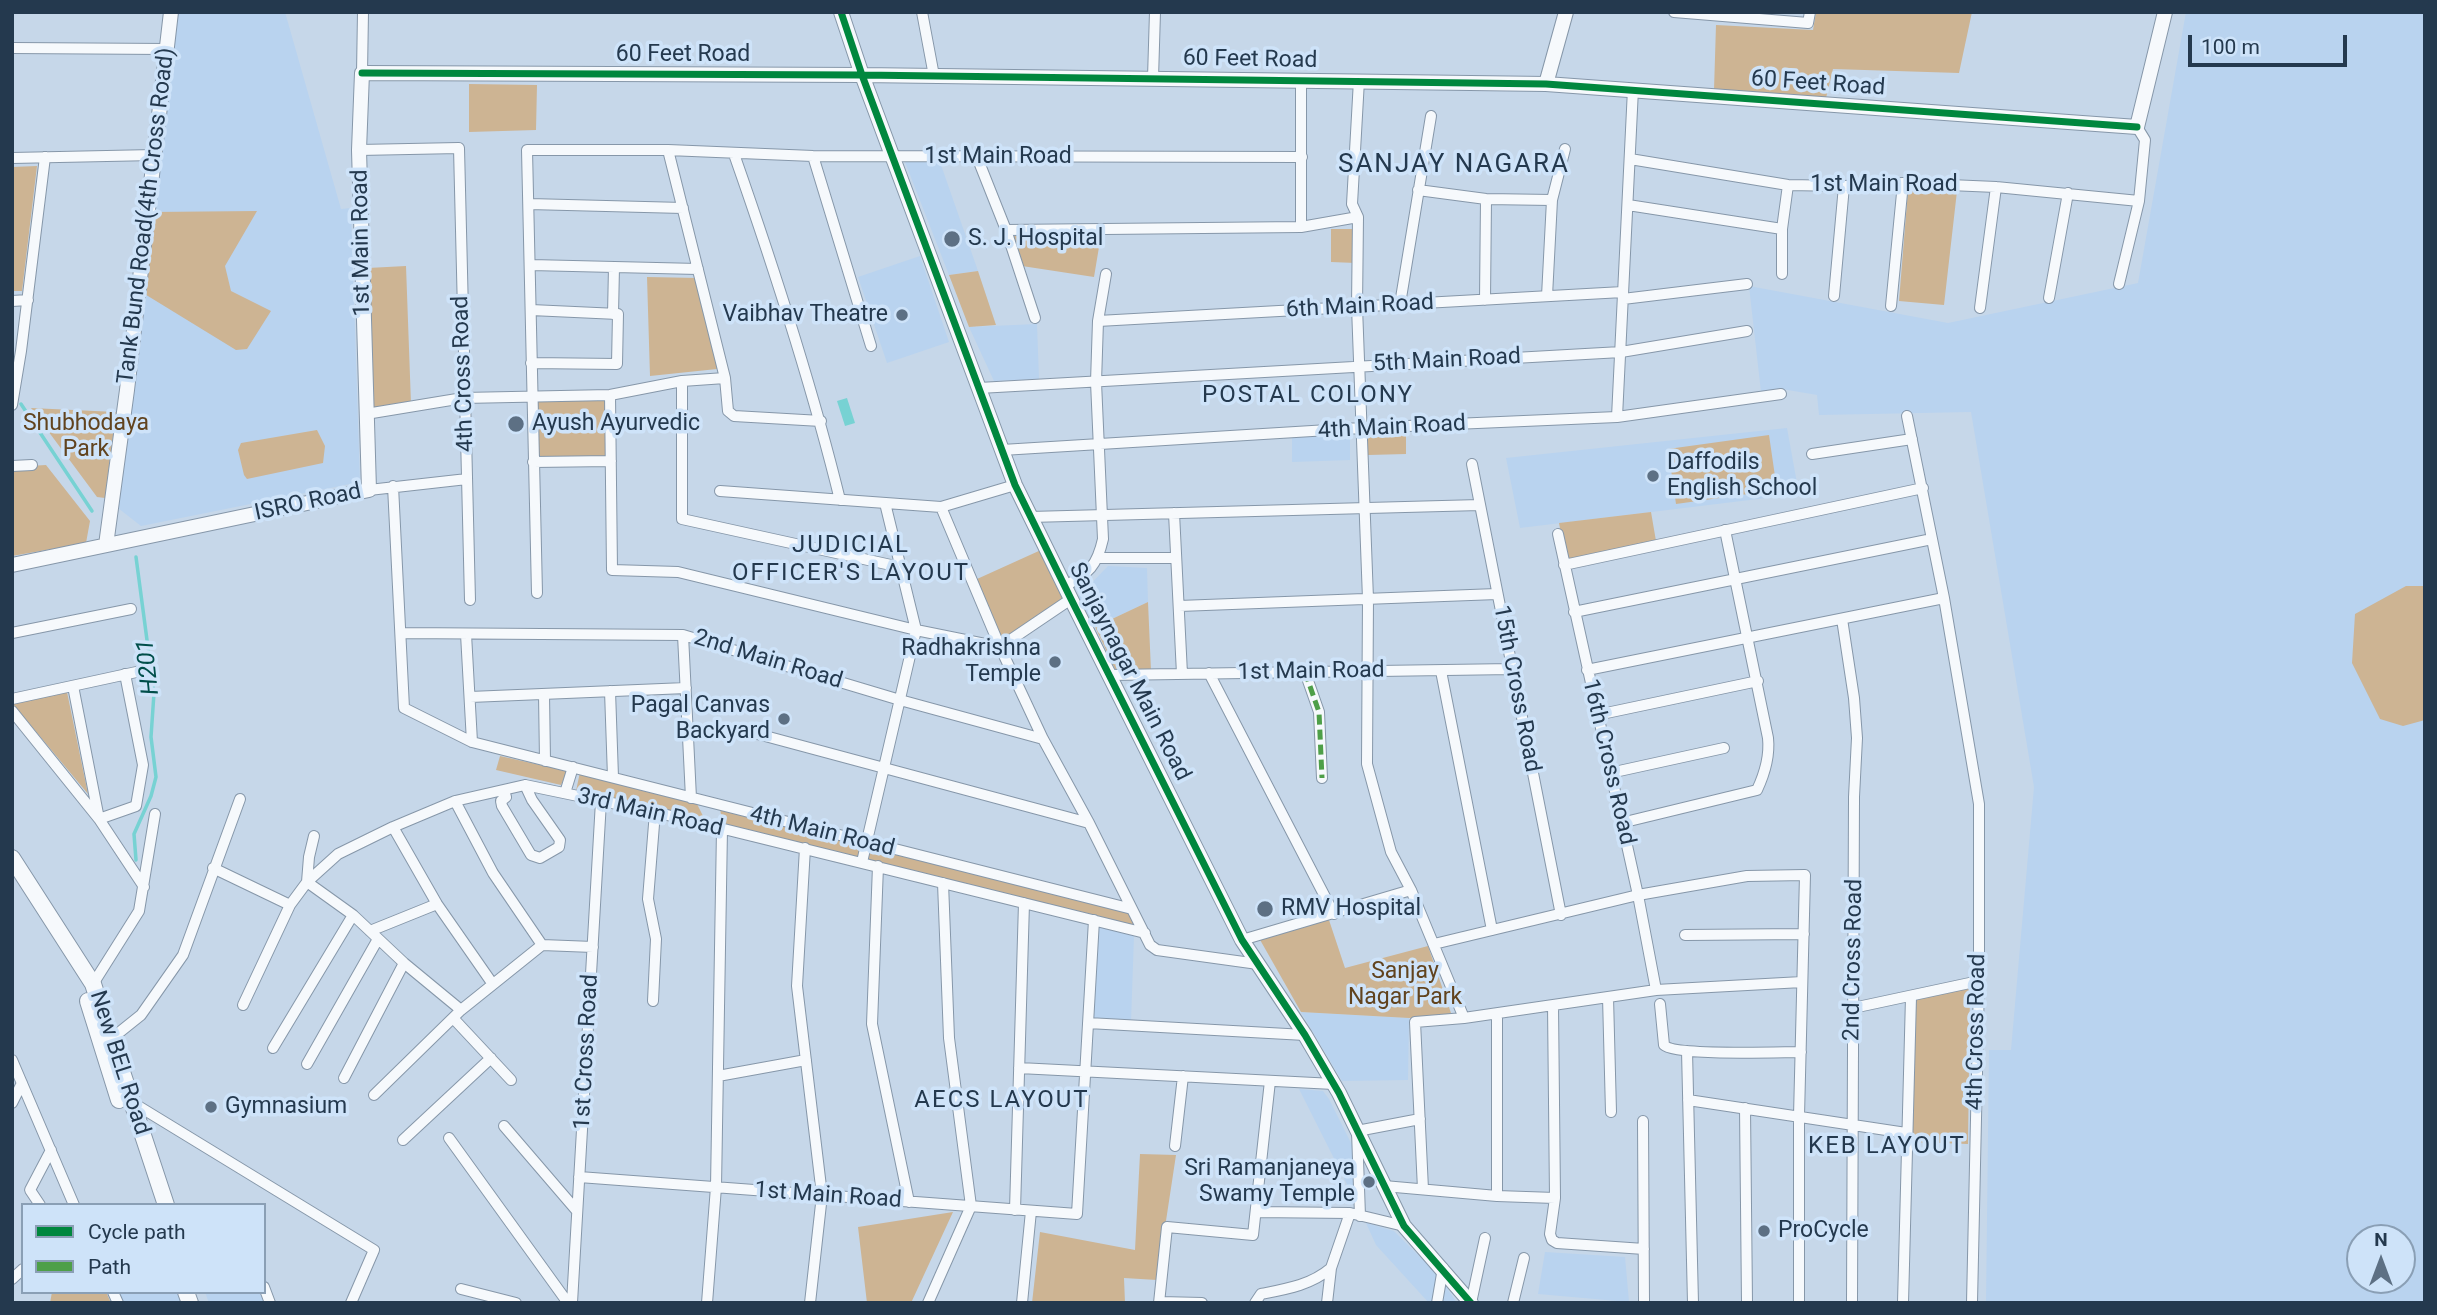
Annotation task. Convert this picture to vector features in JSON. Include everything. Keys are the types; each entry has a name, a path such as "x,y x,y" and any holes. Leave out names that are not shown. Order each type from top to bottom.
{"main road":[{"name":"New BEL Road","path":"12,858 93,984 107,1043"},
{"name":"New BEL Road","path":"12,877 84,988 107,1043 155,1203"},
{"name":"New BEL Road","path":"126,1101 165,1203"}],"street":[{"name":"Tank Bund Road(4th Cross Road)","path":"106,545 171,12"},
{"path":"362,73 363,12"},
{"name":"Sanjaynagar Main Road","path":"841,12 1014,485 1242,940 1306,1035 1334,1084 1404,1226 1471,1303"},
{"path":"922,12 934,76"},
{"path":"1153,78 1155,12"},
{"path":"1546,84 1566,12"},
{"path":"1674,12 1808,23 1810,12"},
{"path":"2119,284 2139,201 2145,141 2137,127 2165,12"},
{"path":"12,48 167,50"},
{"name":"60 Feet Road","path":"362,73 1301,79 1546,84 2137,127"},
{"name":"1st Main Road","path":"362,73 359,150 369,490"},
{"path":"1301,79 1301,227"},
{"path":"1359,80 1352,204 1358,217 1357,307 1368,598 1367,764 1391,852 1411,890 1464,1018"},
{"path":"1617,417 1633,89"},
{"path":"1400,304 1431,117"},
{"name":"4th Cross Road","path":"359,150 458,148 470,600"},
{"path":"1547,296 1552,200 1564,149"},
{"name":"1st Main Road","path":"529,204 527,150 668,150 893,157 1302,157"},
{"path":"668,150 725,378 728,411 734,416 821,421"},
{"path":"734,154 788,309 821,421 840,500"},
{"path":"12,158 154,155"},
{"path":"813,156 871,346"},
{"path":"12,405 17,351 28,300 45,157"},
{"path":"976,157 1006,230 1035,318"},
{"name":"1st Main Road","path":"1630,159 1788,185 1903,183 1996,187 2139,201"},
{"path":"1891,306 1903,183"},
{"path":"1782,274 1782,229 1788,185"},
{"path":"1834,296 1844,186"},
{"path":"1980,308 1996,187"},
{"path":"1418,190 1486,199 1552,200"},
{"path":"2049,298 2068,193"},
{"path":"1485,300 1486,199"},
{"path":"537,593 529,204 683,208"},
{"path":"1628,205 1782,229"},
{"path":"1006,230 1301,227 1358,217"},
{"path":"531,265 698,269"},
{"path":"613,314 614,267"},
{"path":"610,395 611,570 678,572 916,630 1000,647 1068,593 1099,558 1103,539 1097,382 1098,321 1106,274"},
{"name":"6th Main Road","path":"1098,321 1547,296 1623,296 1747,284"},
{"path":"12,301 28,300"},
{"path":"531,310 618,314 617,364 531,363"},
{"name":"5th Main Road","path":"979,388 1620,352 1747,331"},
{"path":"366,414 463,398 610,395 682,381 725,378"},
{"path":"682,381 682,519 900,567"},
{"name":"4th Main Road","path":"1002,450 1362,428 1617,417 1781,394"},
{"path":"1587,670 1944,598 1907,416"},
{"path":"1812,454 1912,439"},
{"path":"533,462 611,461"},
{"name":"15th Cross Road","path":"1472,464 1561,915"},
{"path":"12,467 32,465"},
{"path":"393,486 467,479"},
{"path":"720,491 941,507 1014,485"},
{"name":"ISRO Road","path":"12,565 393,486 404,701"},
{"path":"1564,565 1923,488"},
{"path":"862,862 916,630 885,503"},
{"path":"1030,517 1480,505"},
{"path":"941,507 1000,647 1043,739 1089,823 1150,945 1157,950 1258,964"},
{"path":"1174,513 1182,674"},
{"path":"1621,823 1757,790 1765,775 1768,738 1725,530"},
{"name":"16th Cross Road","path":"1558,534 1638,895 1656,990"},
{"path":"1574,612 1932,539"},
{"path":"1099,558 1176,558"},
{"path":"1179,606 1497,594"},
{"name":"4th Cross Road","path":"1944,598 1979,804 1979,981 1972,1303"},
{"path":"12,633 131,609"},
{"name":"2nd Cross Road","path":"1842,619 1857,738 1851,1125 1852,1303"},
{"name":"2nd Main Road","path":"401,633 683,635 900,700 1043,739"},
{"path":"466,634 471,742"},
{"path":"683,635 691,798"},
{"name":"1st Main Road","path":"1110,675 1512,669"},
{"path":"12,699 141,671"},
{"path":"1441,671 1492,930"},
{"path":"1305,672 1319,712 1322,778"},
{"path":"99,819 136,806 143,765 125,674"},
{"path":"1209,674 1334,914"},
{"path":"1597,715 1758,681"},
{"path":"73,686 99,819"},
{"path":"470,697 686,688"},
{"path":"610,691 613,778"},
{"path":"544,694 545,761"},
{"name":"4th Main Road","path":"404,701 404,708 471,742 1132,909"},
{"path":"12,711 99,819 144,887"},
{"path":"738,729 1089,823"},
{"path":"1610,773 1724,748"},
{"path":"565,793 573,767"},
{"path":"505,794 501,801 502,806 531,855 540,858 559,847 560,840 526,789"},
{"name":"3rd Main Road","path":"243,1005 290,905 307,882 338,854 456,801 526,789 565,793 655,812 1145,933"},
{"path":"107,1043 141,1015 183,955 240,799"},
{"path":"456,801 493,873 542,945"},
{"name":"1st Cross Road","path":"570,1303 601,801"},
{"path":"653,1001 656,939 648,899 655,812"},
{"path":"93,984 139,911 155,814"},
{"path":"393,827 437,904 492,983"},
{"path":"707,1303 716,1187 722,829"},
{"path":"314,836 307,882 353,915 457,1014 512,1080"},
{"path":"805,848 797,986 821,1195 810,1303"},
{"path":"877,866 872,1024 909,1202"},
{"path":"214,868 290,905"},
{"path":"1434,944 1638,895 1747,876 1805,875 1799,1116 1799,1303"},
{"path":"928,1303 971,1206 949,1038 943,883"},
{"path":"1242,940 1411,890"},
{"path":"1015,1210 1024,903"},
{"path":"307,1065 374,935 437,904"},
{"path":"273,1048 353,915"},
{"path":"1085,1071 1094,920"},
{"path":"1685,934 1804,934"},
{"path":"374,1096 457,1014 542,945 593,947"},
{"path":"344,1078 404,963"},
{"path":"1853,1008 1979,981"},
{"path":"1423,1189 1415,1022 1497,1014 1656,990 1802,982"},
{"path":"1608,997 1611,1112"},
{"path":"1903,1303 1910,997"},
{"path":"1660,1004 1665,1048 1687,1051 1801,1052"},
{"path":"1553,1005 1555,1198 1550,1234 1552,1240 1558,1243 1644,1249"},
{"path":"1497,1014 1497,1196"},
{"path":"1088,1023 1306,1035"},
{"path":"1687,1051 1693,1303"},
{"path":"403,1140 491,1058"},
{"path":"12,1060 73,1203"},
{"path":"718,1076 806,1060"},
{"path":"1019,1068 1334,1084"},
{"name":"1st Main Road","path":"579,1177 1077,1214 1085,1071"},
{"path":"1175,1146 1182,1076"},
{"path":"1202,1303 1159,1302 1167,1227 1253,1235 1270,1081"},
{"path":"12,1103 22,1083"},
{"path":"1688,1100 1906,1132"},
{"path":"126,1101 374,1250 351,1303"},
{"path":"1745,1108 1747,1303"},
{"path":"1327,1303 1331,1268 1355,1215 1357,1131 1419,1119"},
{"path":"1643,1121 1644,1303"},
{"path":"504,1126 577,1211"},
{"path":"449,1138 570,1303"},
{"path":"39,1203 30,1190 51,1150"},
{"path":"1384,1186 1555,1198"},
{"path":"1022,1303 1031,1211"},
{"path":"1256,1212 1355,1215 1404,1226"},
{"path":"1471,1303 1485,1238"},
{"path":"1513,1303 1524,1258"},
{"path":"1255,1303 1261,1294 1300,1287 1331,1268"},
{"path":"1437,1303 1443,1268"},
{"path":"461,1289 516,1303"}],"shaded area":[{"path":"175,12 285,12 341,209 351,208 360,482 141,526 118,508"},
{"path":"2186,12 2425,12 2425,1303 1986,1303 1989,1050 2011,1050 2034,787 1971,412 1819,415 1817,395 1782,389 1761,392 1749,286 1948,323 2138,283"},
{"path":"905,162 940,162 978,271 949,275"},
{"path":"920,256 949,342 887,363 858,277"},
{"path":"1037,324 1039,379 994,381 969,327"},
{"path":"847,398 855,423 845,426 837,401"},
{"name":"Daffodils English School","path":"1787,428 1799,494 1520,528 1506,458"},
{"path":"1350,434 1350,460 1292,462 1292,436"},
{"path":"1108,566 1147,568 1148,602 1095,627 1078,597"},
{"path":"1096,926 1134,935 1131,1022 1089,1021"},
{"path":"1301,1012 1409,1018 1408,1080 1342,1081"},
{"path":"1299,1089 1323,1091 1329,1099 1354,1149 1355,1200"},
{"path":"1366,1223 1394,1231 1438,1275 1457,1303 1429,1303 1376,1245"},
{"path":"1545,1252 1625,1257 1629,1302 1538,1294"},
{"path":"266,1280 274,1303 209,1303 206,1294 266,1294"},
{"path":"118,1294 180,1294 182,1303 122,1303"}],"green space":[{"path":"1816,12 1972,12 1959,73 1833,69 1826,98 1714,90 1716,25 1813,30"},
{"path":"469,84 537,85 536,130 469,132"},
{"path":"37,166 22,291 12,291 12,167"},
{"path":"1908,190 1957,191 1944,305 1899,301"},
{"path":"257,211 225,266 231,291 271,311 247,349 236,350 143,293 152,212"},
{"path":"1331,229 1356,229 1356,263 1331,262"},
{"path":"1101,235 1094,277 1022,266 1013,236"},
{"path":"406,266 411,404 372,409 368,268"},
{"path":"978,271 996,325 969,327 949,275"},
{"path":"647,277 698,278 717,369 650,376"},
{"path":"608,399 608,459 536,460 535,400"},
{"name":"Shubhodaya Park","path":"31,408 116,412 105,498 97,497"},
{"path":"317,430 325,446 323,463 247,479 244,475 238,450 241,443"},
{"path":"1406,430 1406,454 1368,455 1368,431"},
{"path":"1769,435 1777,490 1676,504 1668,449"},
{"path":"46,465 90,521 86,543 12,556 12,467"},
{"path":"1651,512 1656,541 1566,561 1559,523"},
{"path":"1041,550 1063,599 1001,641 977,579"},
{"path":"2406,586 2425,586 2425,720 2403,726 2380,719 2352,663 2355,614"},
{"path":"1148,602 1151,671 1116,671 1095,627"},
{"path":"67,692 88,794 13,704"},
{"path":"500,756 567,771 561,785 496,770"},
{"path":"580,772 697,804 705,820 576,791"},
{"path":"720,809 1128,912 1141,930 723,825"},
{"name":"Sanjay Nagar Park","path":"1329,920 1345,968 1428,946 1452,1016 1409,1018 1301,1012 1259,938"},
{"path":"1970,986 1968,1144 1912,1142 1914,1000"},
{"path":"1140,1154 1176,1155 1157,1280 1124,1278 1125,1303 1032,1303 1040,1232 1135,1250"},
{"path":"953,1212 911,1303 867,1303 858,1227"},
{"path":"52,1294 107,1294 111,1303 50,1303"}],"waterway":[{"name":"H201","path":"21,404 92,511"},
{"name":"H201","path":"136,557 154,693 151,737 156,777 151,796 134,834 136,860"}],"marked path":[{"path":"1305,672 1319,712 1322,778"}],"cycle path":[{"path":"841,12 1015,485 1242,940 1305,1035 1339,1093 1404,1226 1471,1303"},
{"path":"362,73 862,75 1546,84 2137,127"}],"place":[{"name":"S. J. Hospital","path":"952,239"},
{"name":"Vaibhav Theatre","path":"902,315"},
{"name":"Ayush Ayurvedic","path":"516,424"},
{"name":"Daffodils English School","path":"1653,476"},
{"name":"Radhakrishna Temple","path":"1055,662"},
{"name":"Pagal Canvas Backyard","path":"784,719"},
{"name":"RMV Hospital","path":"1265,909"},
{"name":"Gymnasium","path":"211,1107"},
{"name":"Sri Ramanjaneya Swamy Temple","path":"1369,1182"},
{"name":"ProCycle","path":"1764,1231"}],"district":[{"name":"SANJAY NAGARA","path":"1454,165"},
{"name":"POSTAL COLONY","path":"1308,396"},
{"name":"JUDICIAL OFFICER'S LAYOUT","path":"851,560"},
{"name":"AECS LAYOUT","path":"1002,1101"},
{"name":"KEB LAYOUT","path":"1887,1147"}]}
